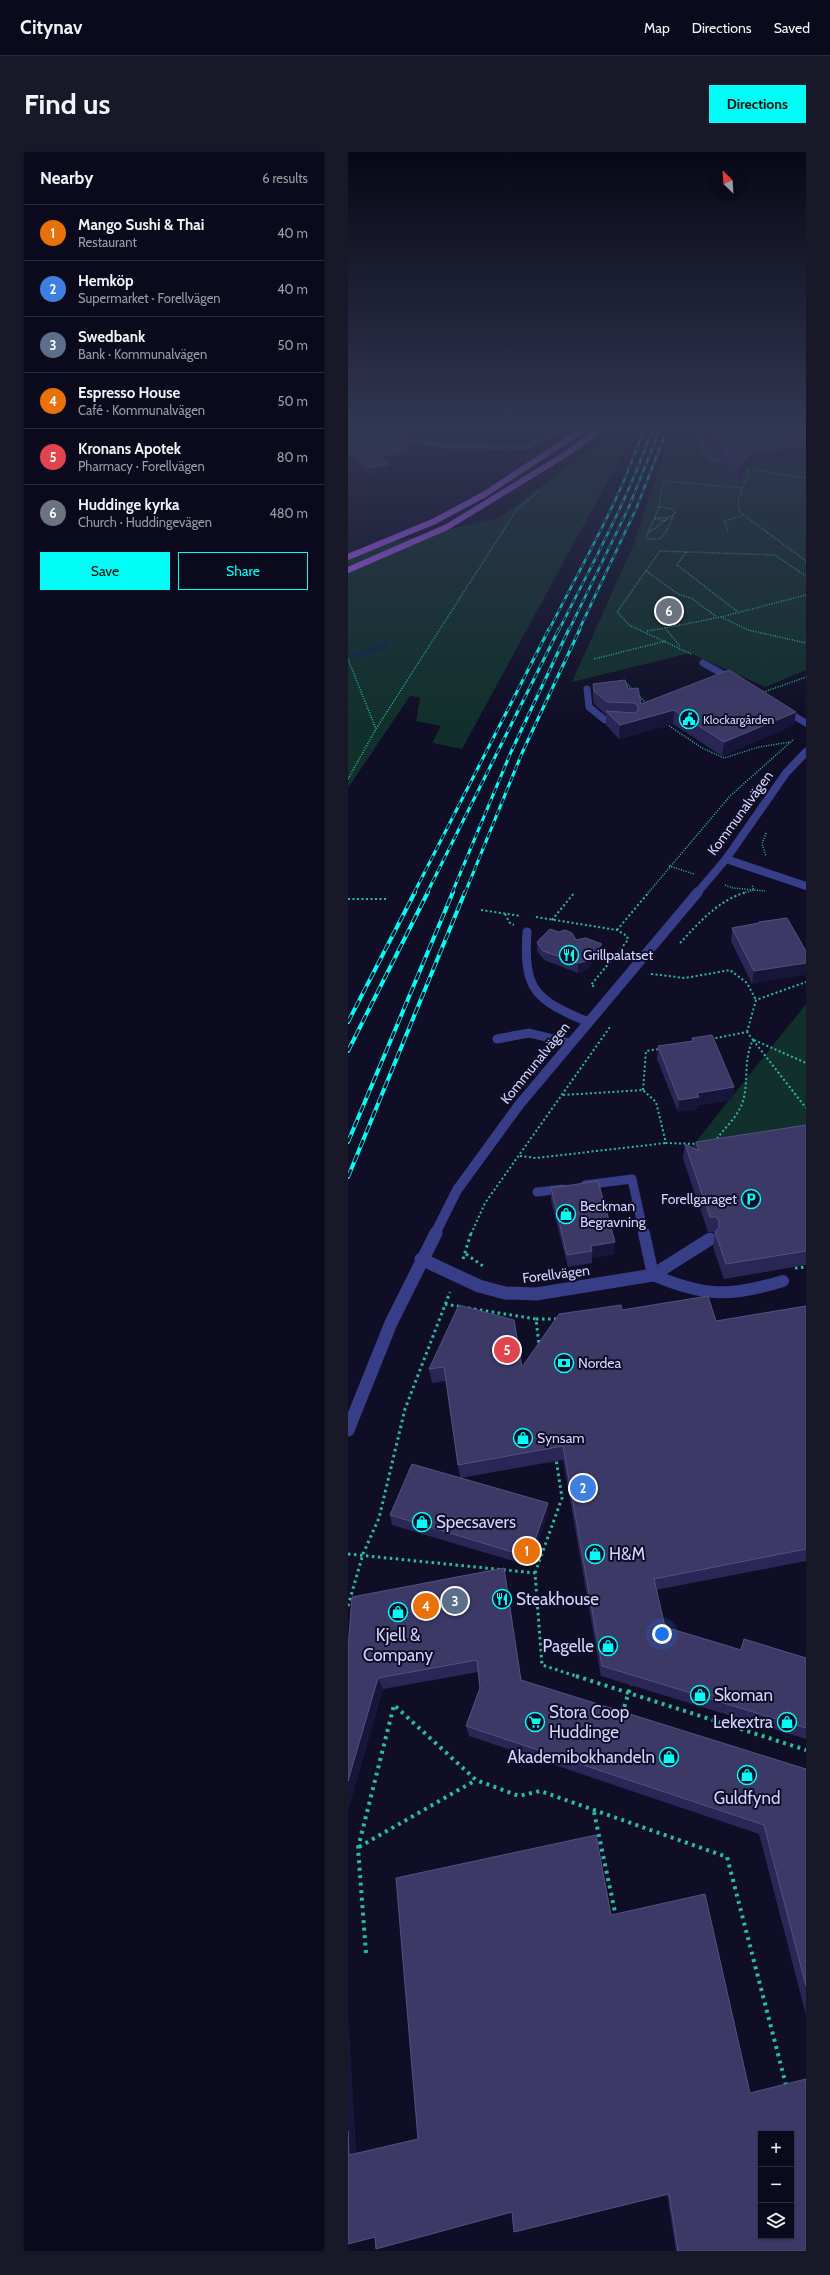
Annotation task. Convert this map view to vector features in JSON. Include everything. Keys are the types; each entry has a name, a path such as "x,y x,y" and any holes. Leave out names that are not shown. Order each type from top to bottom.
{"main road":[{"path":"348,557 426,525"},
{"path":"348,570 372,561 450,525"}],"street":[{"name":"Kommunalvägen","path":"348,1430 391,1323 421,1259 457,1190 520,1105 570,1043 726,859 786,773 806,752"},
{"path":"726,859 806,886"},
{"path":"653,1275 710,1239"},
{"name":"Forellvägen","path":"421,1259 479,1286 505,1293 536,1294 653,1275"}],"lane":[{"path":"703,663 738,682"},
{"path":"587,689 589,707 605,720 626,722"},
{"path":"758,694 806,723"},
{"path":"527,932 524,959 531,986 548,1003 588,1022"},
{"path":"497,1039 529,1033 570,1043"},
{"path":"537,1192 632,1179 653,1275 684,1288 698,1292 740,1293 783,1281"}],"path":[{"path":"348,779 376,729 507,525"},
{"path":"652,525 646,537 648,539 660,539 666,532 669,525"},
{"path":"648,534 661,525"},
{"path":"726,525 728,531"},
{"path":"757,525 806,561"},
{"path":"703,663 681,648 629,625 617,612 660,551 775,555 806,576"},
{"path":"686,552 677,565 739,612"},
{"path":"646,571 678,594 691,598 718,617"},
{"path":"646,632 721,617 806,595"},
{"path":"721,617 748,630 806,643"},
{"path":"665,628 681,648"},
{"path":"594,659 666,641"},
{"path":"348,660 376,729"},
{"path":"758,694 806,677"},
{"path":"624,681 643,698 651,710"},
{"path":"660,720 702,748 724,758 759,747 791,742"},
{"path":"532,917 617,930 730,796 748,783 796,738"},
{"path":"675,948 722,901 731,896 754,890 750,880 767,859 762,844 767,830"},
{"path":"552,920 574,893"},
{"path":"348,898 388,898"},
{"path":"481,910 525,916"},
{"path":"646,979 655,969"},
{"path":"650,974 686,978 730,970 747,983 756,1000 747,1032"},
{"path":"756,1000 806,982"},
{"path":"709,1039 747,1032"},
{"path":"747,1032 806,1108"},
{"path":"753,1040 766,1044 793,1060 806,1063"},
{"path":"712,1145 740,1110 745,1091 748,1047 753,1040"},
{"path":"643,1090 646,1051 662,1048"},
{"path":"562,1095 643,1090 656,1102 666,1143"},
{"path":"519,1156 536,1158 666,1143 704,1144"},
{"path":"445,1304 536,1319 540,1348"},
{"path":"555,1454 562,1498 535,1573 542,1666 806,1750"},
{"path":"348,1554 364,1554 535,1573"},
{"path":"348,1606 364,1554"},
{"path":"620,1722 631,1685"},
{"path":"366,1952 358,1848 394,1705 476,1780 519,1796 540,1792 727,1857 786,2085"},
{"path":"358,1848 476,1780"},
{"path":"594,1812 617,1920"}],"green space":[{"path":"468,525 584,525 462,749 432,743 441,726 416,721 420,698 410,696 348,788 348,552"},
{"path":"640,525 806,525 806,670 765,687 690,653 572,682 633,546"},
{"path":"806,1004 806,1140 683,1158"}],"building":[{"path":"729,670 796,712 724,742 674,710 620,725 606,711 634,713 638,711 638,706 634,703 607,702 594,691 593,684 625,680 628,689 638,688 641,704"},
{"path":"787,918 806,951 806,963 754,971 732,928"},
{"path":"550,929 559,932 565,930 572,933 576,940 586,938 602,944 587,961 578,963 543,951 537,942"},
{"path":"712,1035 734,1087 697,1093 699,1097 679,1100 658,1046 693,1041 692,1038"},
{"name":"Forellgaraget","path":"806,1125 806,1251 726,1264 715,1232 719,1228 719,1221 716,1217 710,1217 685,1144 699,1151 696,1142"},
{"path":"598,1181 615,1242 591,1246 592,1251 567,1255 551,1188"},
{"path":"708,1296 716,1321 806,1306 806,1549 654,1579 665,1627 741,1650 744,1639 806,1658 806,1728 602,1666 563,1446 458,1465 444,1367 429,1369 459,1305 514,1320 522,1367 559,1314 621,1305 622,1310"},
{"path":"412,1464 548,1503 529,1557 390,1515"},
{"path":"504,1568 521,1680 806,1769 806,1986 764,1825 466,1726 480,1688 477,1660 378,1678 348,1781 348,1649 352,1597"},
{"path":"596,1835 611,1915 705,1894 750,2093 806,2079 806,2251 678,2251 669,2194 514,2232 512,2212 376,2249 375,2237 348,2244 348,2131 349,2155 418,2139 396,1878"}],"waterway":[{"path":"355,656 387,645"}],"railway":[{"path":"549,630 603,525"},
{"path":"559,630 611,525"},
{"path":"569,630 620,525"},
{"path":"579,630 628,525"},
{"path":"414,893 549,629"},
{"path":"427,893 559,629"},
{"path":"452,893 511,752 569,629"},
{"path":"465,893 522,753 580,629"},
{"path":"348,1022 415,892"},
{"path":"348,1051 428,892"},
{"path":"348,1142 453,892"},
{"path":"348,1177 465,892"}],"place":[{"name":"Huddinge kyrka","path":"669,611"},
{"name":"Klockargården","path":"689,719"},
{"name":"Grillpalatset","path":"569,955"},
{"name":"Forellgaraget","path":"751,1199"},
{"name":"Beckman Begravning","path":"566,1214"},
{"name":"Kronans Apotek","path":"507,1350"},
{"name":"Nordea","path":"564,1363"},
{"name":"Synsam","path":"523,1438"},
{"name":"Hemköp","path":"583,1488"},
{"name":"Specsavers","path":"422,1522"},
{"name":"Mango Sushi & Thai","path":"527,1551"},
{"name":"H&M","path":"595,1554"},
{"name":"Steakhouse","path":"502,1599"},
{"name":"Swedbank","path":"455,1601"},
{"name":"Espresso House","path":"426,1606"},
{"name":"Kjell & Company","path":"398,1612"},
{"name":"Pagelle","path":"608,1646"},
{"name":"Skoman","path":"700,1695"},
{"name":"Stora Coop Huddinge","path":"535,1722"},
{"name":"Lekextra","path":"787,1722"},
{"name":"Akademibokhandeln","path":"669,1757"},
{"name":"Guldfynd","path":"747,1775"}]}
